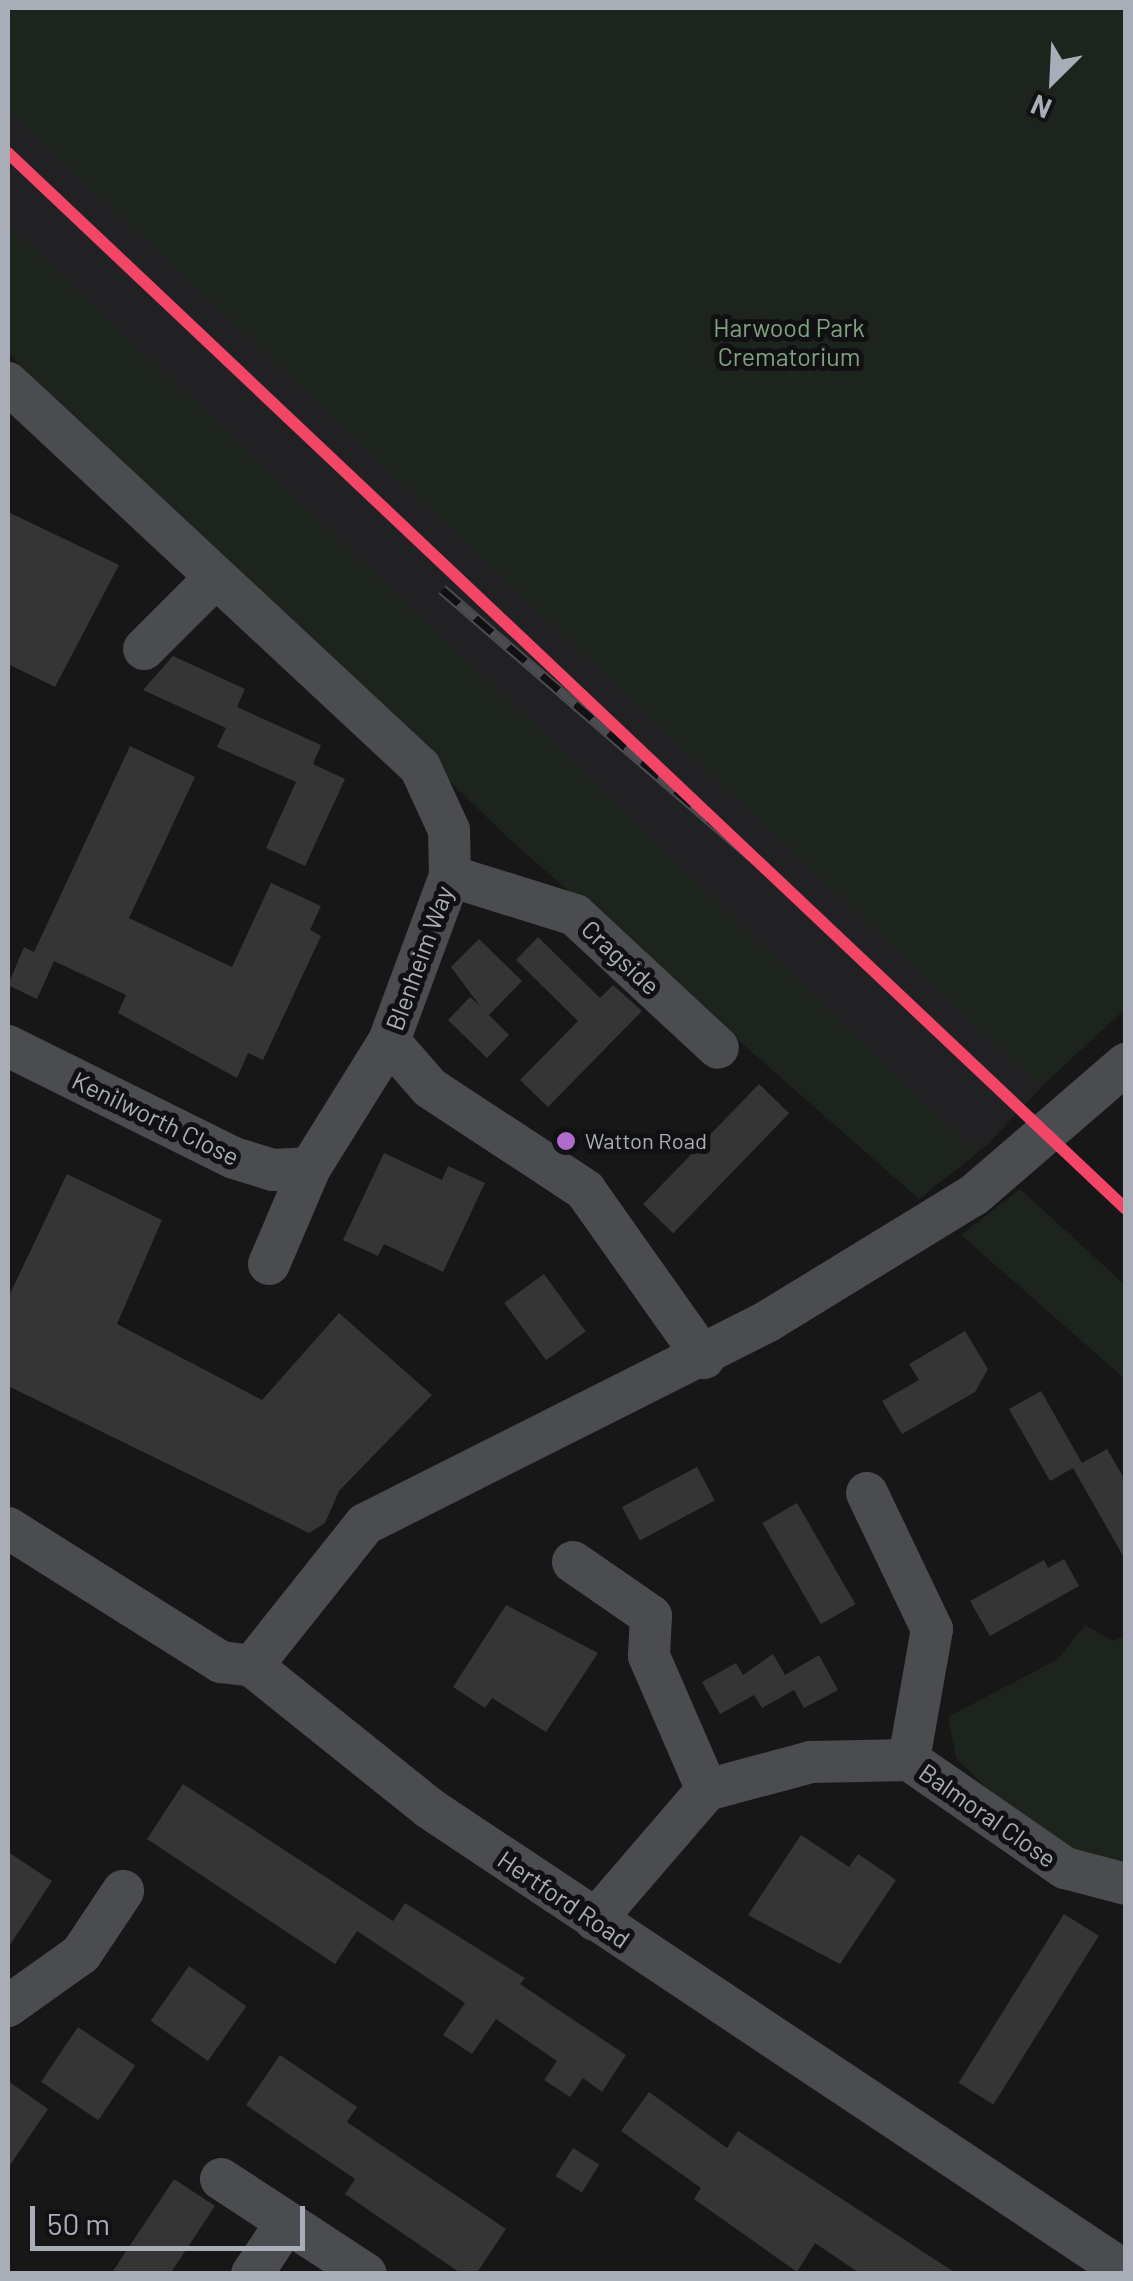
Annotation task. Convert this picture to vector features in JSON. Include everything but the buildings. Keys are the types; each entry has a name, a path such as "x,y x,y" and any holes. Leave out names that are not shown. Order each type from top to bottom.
{"street":[{"name":"Blenheim Way","path":"8,384 420,767 449,830 450,876 388,1041 430,1088 585,1190 704,1358"},
{"path":"144,649 215,578"},
{"name":"Cragside","path":"450,876 575,914 718,1048"},
{"path":"269,1264 310,1168 388,1041"},
{"name":"Kenilworth Close","path":"8,1046 234,1158 273,1170 310,1168"},
{"path":"252,1666 365,1524 704,1358 974,1195 1126,1064"},
{"name":"Balmoral Close","path":"867,1493 932,1629 909,1760"},
{"name":"Hertford Road","path":"8,1528 221,1662 252,1666 308,1720 595,1920 1126,2272"},
{"path":"573,1562 651,1616 649,1656 707,1790 595,1920"},
{"name":"Balmoral Close","path":"707,1790 812,1762 909,1760 1065,1868 1126,1884"},
{"path":"8,2006 81,1954 123,1891"},
{"path":"221,2179 366,2274"},
{"path":"252,2274 286,2223"}],"shaded area":[{"path":"8,71 1057,1071 987,1145 955,1171 8,266"}],"green space":[{"name":"Harwood Park Crematorium","path":"8,8 1125,8 1125,1009 1041,1087 8,110"},
{"path":"8,224 977,1153 919,1199 506,836 8,353"},
{"path":"1020,1189 1125,1285 1125,1379 961,1235"},
{"path":"1085,1625 1112,1641 1125,1636 1126,1867 1091,1861 1008,1809 956,1758 948,1717 1058,1659"}],"railway":[{"path":"442,589 752,857"}],"transit line":[{"path":"8,153 1126,1209"}],"place":[{"name":"Watton Road","path":"566,1141"}]}
